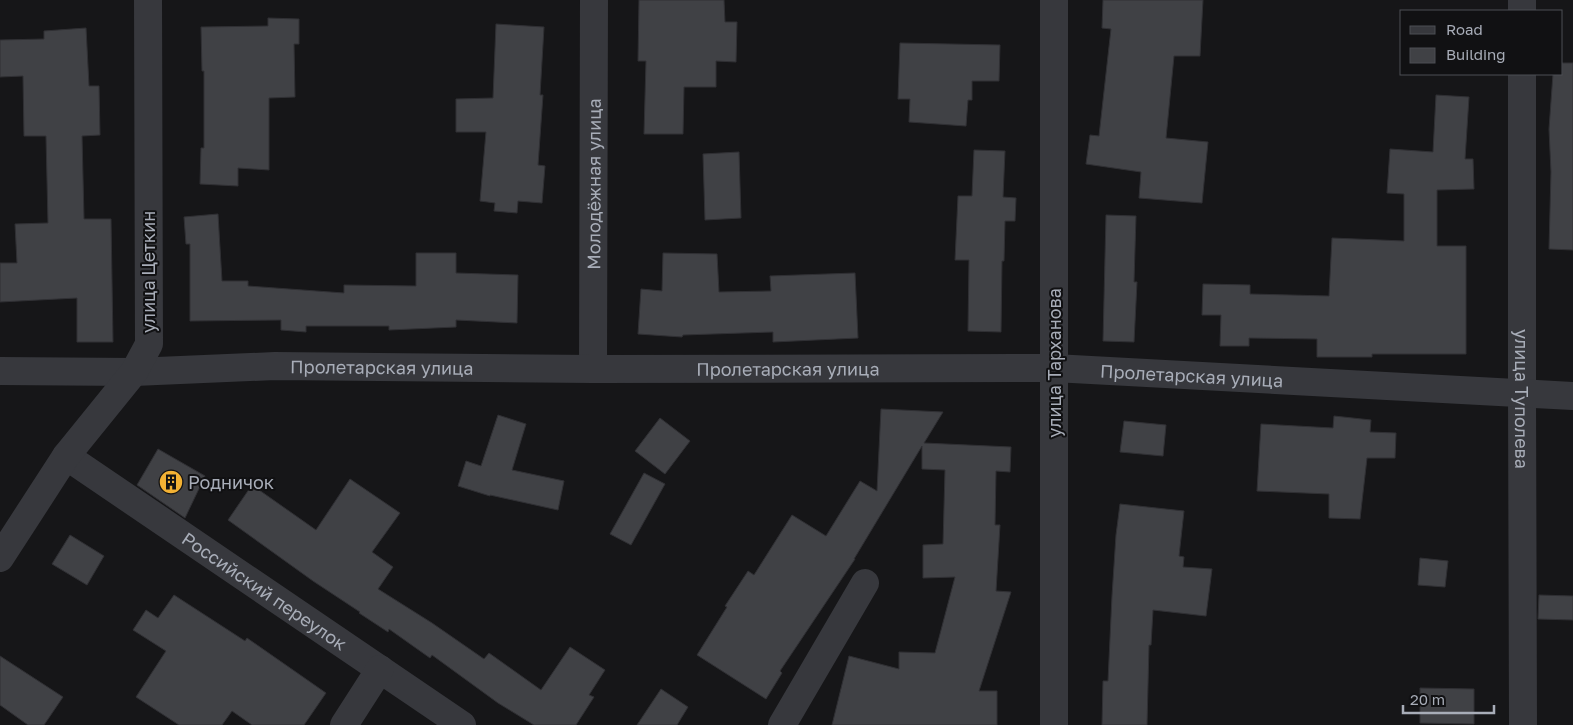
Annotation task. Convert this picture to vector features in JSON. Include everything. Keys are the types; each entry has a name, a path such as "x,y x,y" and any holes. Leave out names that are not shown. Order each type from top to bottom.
{"street":[{"name":"улица Цеткин","path":"0,558 66,456 134,372 148,344 148,0"},
{"name":"Молодёжная улица","path":"593,369 594,0"},
{"name":"улица Тарханова","path":"1054,0 1054,725"},
{"name":"улица Туполева","path":"1522,75 1523,725"},
{"name":"Пролетарская улица","path":"0,371 134,372 275,366 593,369 1054,368 1573,396"},
{"name":"Российский переулок","path":"66,456 462,725"},
{"path":"782,725 865,583"},
{"path":"344,725 380,669"}],"building":[{"path":"639,0 724,0 725,22 737,22 736,62 716,61 716,87 684,87 683,134 644,134 646,61 638,61"},
{"path":"1103,0 1203,0 1200,56 1174,56 1166,138 1208,142 1202,203 1139,198 1141,172 1086,164 1090,135 1099,136 1111,29 1102,28"},
{"path":"268,18 299,19 299,44 294,44 295,97 269,98 269,170 238,168 238,186 200,184 201,148 204,148 204,71 202,71 201,27 268,26"},
{"path":"496,24 544,27 540,95 543,95 538,165 545,166 542,203 518,201 517,213 494,211 495,203 480,201 486,132 456,132 456,99 493,98"},
{"path":"86,28 89,86 99,86 100,135 82,136 84,219 111,219 113,342 77,342 77,298 0,302 0,263 17,263 15,224 48,223 46,136 24,136 23,76 0,77 0,40 44,39 44,31"},
{"path":"900,43 1000,45 999,81 972,81 972,100 968,100 966,126 909,122 910,99 898,99"},
{"path":"1563,63 1573,63 1573,250 1549,249 1551,172 1549,129 1553,75 1563,75"},
{"path":"1436,95 1469,97 1465,159 1473,159 1474,189 1437,190 1437,246 1466,246 1466,354 1372,354 1372,357 1317,357 1317,339 1249,338 1249,346 1220,346 1221,315 1202,315 1203,284 1250,285 1250,294 1329,296 1332,238 1404,241 1404,194 1387,193 1390,149 1433,152"},
{"path":"974,150 1005,151 1003,197 1016,198 1015,221 1005,221 1004,261 1002,261 1001,332 968,331 969,260 955,260 958,196 972,196"},
{"path":"739,152 741,218 705,220 703,154"},
{"path":"218,214 222,281 248,281 248,286 344,293 344,285 416,286 416,253 456,253 456,273 518,275 517,323 456,320 456,327 389,330 389,326 306,326 306,332 281,330 281,320 190,321 190,244 186,244 184,217"},
{"path":"1106,215 1136,216 1134,282 1137,282 1134,342 1103,341"},
{"path":"663,253 717,254 719,292 771,291 770,276 855,273 858,338 773,342 773,332 683,335 682,337 638,334 641,289 662,291"},
{"path":"881,409 943,412 924,443 1011,447 1010,472 996,471 995,525 1000,525 996,591 1011,592 979,691 997,691 997,725 832,725 849,656 899,669 899,652 935,653 955,577 923,578 923,545 943,544 945,470 922,469 922,446 855,559 780,671 782,673 766,699 697,655 748,571 754,575 792,515 826,536 860,481 877,491"},
{"path":"498,415 526,424 512,470 564,481 558,510 490,496 458,486 466,461 481,466"},
{"path":"1334,416 1371,420 1370,432 1396,433 1395,458 1367,458 1360,519 1329,518 1329,494 1257,491 1261,424 1333,428"},
{"path":"660,418 690,441 665,474 635,451"},
{"path":"1124,421 1166,425 1163,456 1120,452"},
{"name":"Родничок","path":"158,449 205,476 185,518 137,485"},
{"path":"644,473 665,484 631,545 610,534"},
{"path":"350,479 400,513 372,552 393,567 378,589 484,659 489,653 541,690 570,647 605,670 589,695 594,697 576,725 534,725 498,703 432,655 430,658 389,629 388,632 359,613 228,520 252,485 316,530"},
{"path":"1120,504 1184,511 1179,556 1184,557 1183,567 1212,569 1206,616 1153,610 1151,645 1149,645 1147,725 1102,725 1103,681 1108,681 1116,535"},
{"path":"70,535 104,556 87,585 52,564"},
{"path":"1420,558 1448,561 1445,587 1418,585"},
{"path":"174,595 245,641 247,638 326,693 304,725 252,725 232,711 222,725 179,725 136,697 166,651 133,630 146,610 158,618"},
{"path":"1539,595 1573,596 1573,620 1538,619"},
{"path":"0,656 63,697 44,725 28,725 0,705"},
{"path":"1420,688 1474,689 1474,724 1420,723"},
{"path":"661,689 688,707 677,725 637,725"}],"place":[{"name":"Родничок","path":"171,482"}]}
